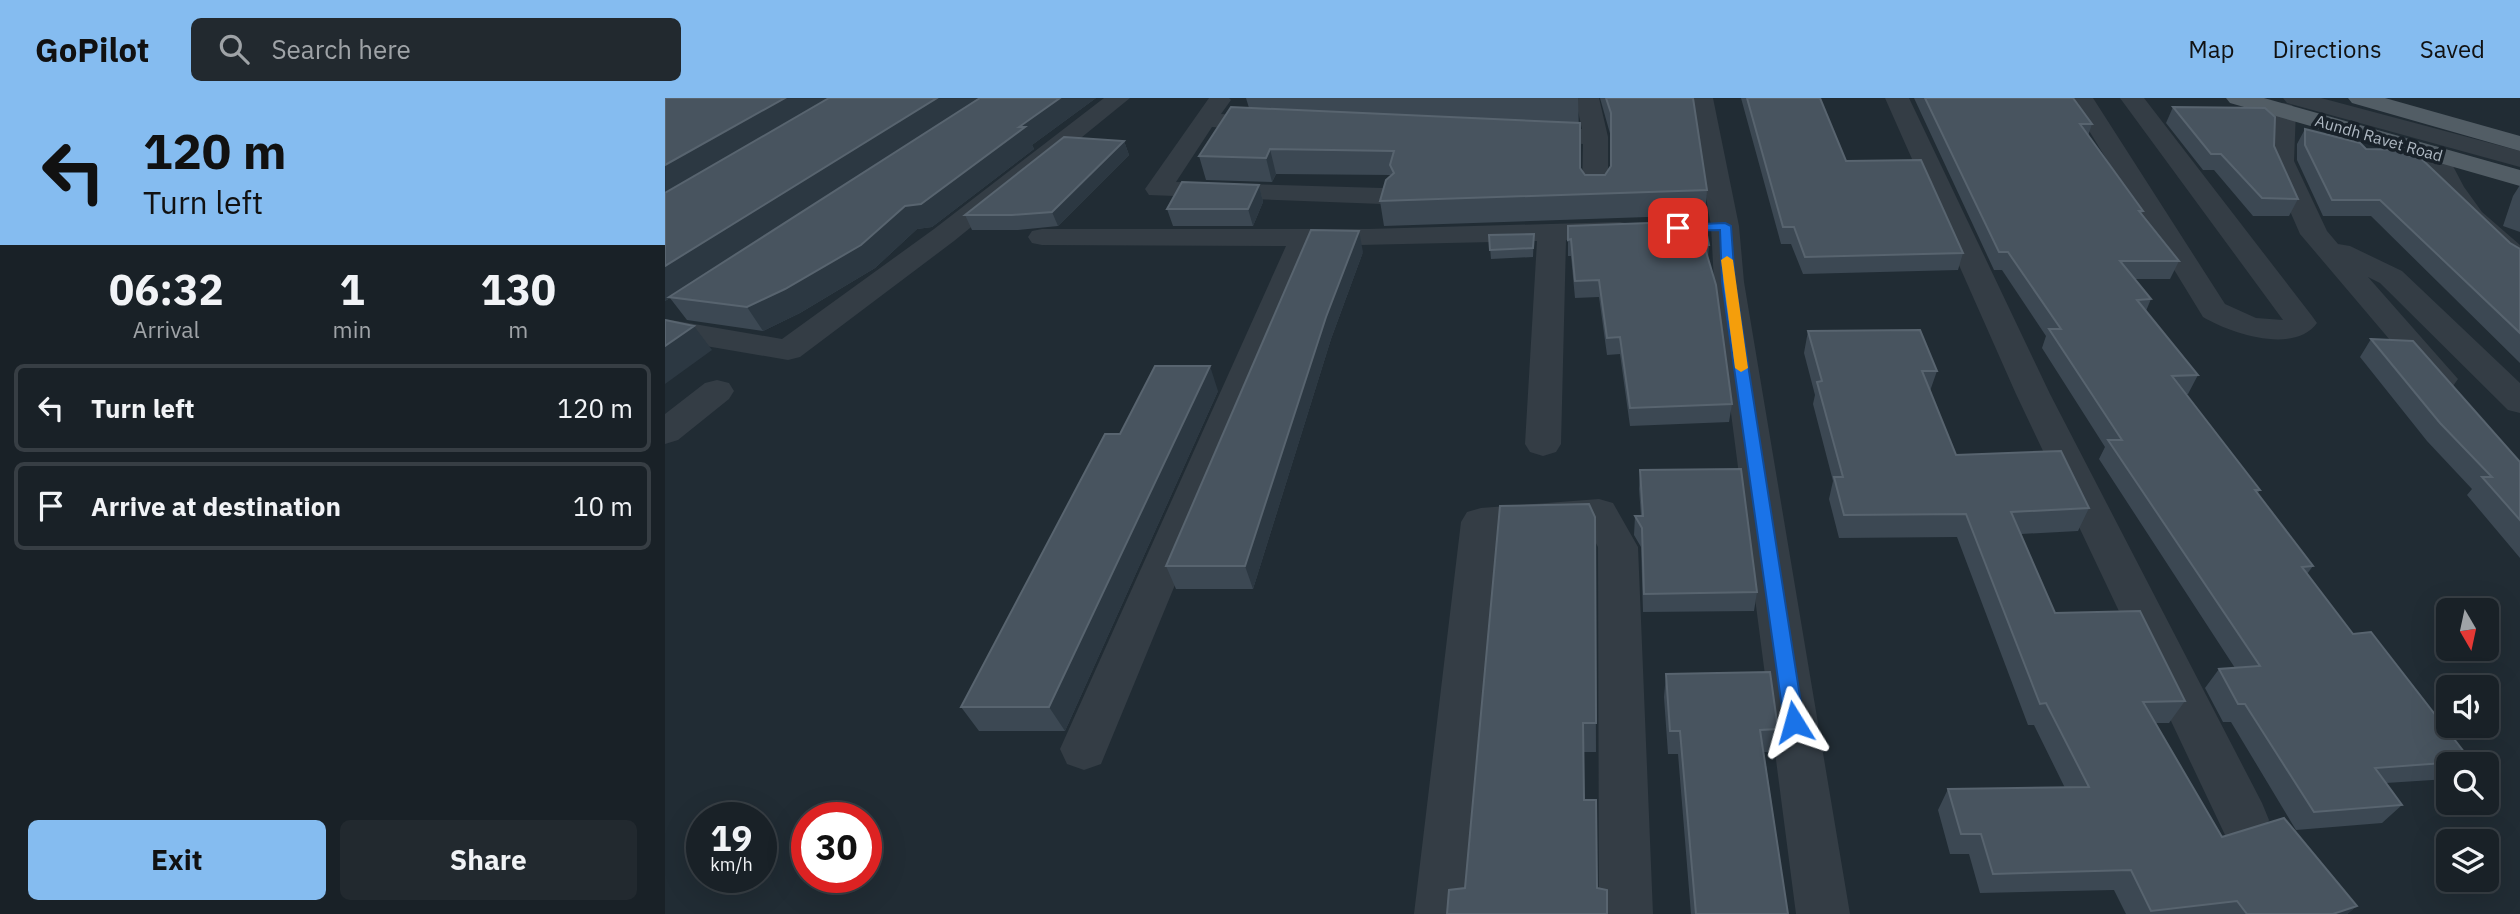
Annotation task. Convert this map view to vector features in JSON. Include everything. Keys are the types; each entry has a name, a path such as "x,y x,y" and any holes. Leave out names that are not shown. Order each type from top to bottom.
{"main road":[{"name":"Aundh Ravet Road","path":"2238,98 2290,104 2435,154 2520,178"},
{"name":"Aundh Ravet Road","path":"2360,98 2520,144"}],"street":[{"path":"665,329 788,350 944,235 1118,98"},
{"path":"1587,98 1596,137 1595,191"},
{"path":"1701,98 1713,227 1728,282 1823,914"},
{"path":"1897,98 2033,394 2244,820"},
{"path":"2081,98 2214,310 2231,322 2250,327 2293,329 2301,323 2132,98"},
{"path":"2457,398 2314,234 2281,161 2290,104 2520,159"},
{"path":"1301,125 1214,109 1158,189 1382,196"},
{"path":"1502,134 1596,137"},
{"path":"2435,154 2451,187 2472,218 2520,260"},
{"path":"1042,237 1304,238 1648,229"},
{"path":"1543,443 1552,232"},
{"path":"1084,749 1304,238"},
{"path":"2323,243 2391,277 2520,402"},
{"path":"665,432 717,391"},
{"path":"1441,914 1481,522 1599,513 1618,547 1626,914"}],"building":[{"path":"665,98 785,98 665,165"},
{"path":"829,98 937,98 665,266 665,193"},
{"path":"980,98 1060,98 921,204 905,206 861,245 785,289 747,307 669,297"},
{"path":"1606,98 1693,98 1707,190 1380,201 1386,180 1394,173 1390,165 1394,151 1270,149 1266,158 1199,156 1231,107 1580,123 1580,168 1585,175 1605,175 1611,166 1611,113"},
{"path":"1747,98 1820,98 1846,161 1921,160 1963,253 1805,257 1794,227 1783,227"},
{"path":"1925,98 2073,98 2092,124 2080,124 2143,211 2139,211 2179,261 2120,261 2151,299 2137,300 2198,375 2172,376 2260,490 2255,490 2313,566 2302,567 2353,634 2371,632 2436,716 2436,738 2453,738 2464,752 2436,752 2436,764 2375,768 2402,805 2314,812 2245,704 2238,704 2219,669 2260,666 2108,440 2122,440 2049,329 2061,329 2008,252 1999,252"},
{"path":"2173,107 2265,108 2275,117 2274,146 2298,199 2262,198 2221,154 2211,154"},
{"path":"2305,129 2360,143 2366,149 2412,150 2510,243 2520,249 2520,333 2380,200 2332,200 2305,145"},
{"path":"1064,137 1124,141 1052,212 965,215"},
{"path":"1182,182 1259,185 1248,209 1167,209"},
{"path":"1704,221 1709,245 1704,245 1716,285 1732,404 1630,408 1620,337 1607,338 1599,280 1575,281 1568,226"},
{"path":"1311,230 1359,231 1326,317 1245,566 1166,566"},
{"path":"1534,234 1533,248 1490,250 1489,235"},
{"path":"665,320 694,326 665,346"},
{"path":"1920,330 1937,371 1922,371 1956,455 2061,451 2089,508 2011,512 2055,613 2140,611 2185,701 2143,702 2222,837 2284,818 2357,906 2333,914 2247,914 2237,901 2151,911 2131,870 1993,874 1981,834 1961,834 1948,789 2089,787 2046,703 2040,704 1966,514 1844,515 1834,477 1843,477 1817,382 1822,381 1808,331"},
{"path":"2371,339 2413,341 2520,462 2520,520 2482,477 2492,477 2440,423"},
{"path":"1155,366 1210,366 1049,707 961,707 1105,434 1120,434"},
{"path":"1741,469 1757,592 1644,594 1642,528 1635,516 1643,516 1640,470"},
{"path":"1589,504 1595,517 1596,723 1583,723 1584,800 1596,800 1597,888 1607,890 1607,914 1447,914 1449,890 1465,888 1500,506"},
{"path":"1770,672 1778,729 1760,730 1788,914 1696,914 1680,731 1670,731 1666,674"}],"slow traffic":[{"path":"1727,260 1741,368"}],"route":[{"path":"1678,228 1725,226 1728,282 1794,722"}]}
